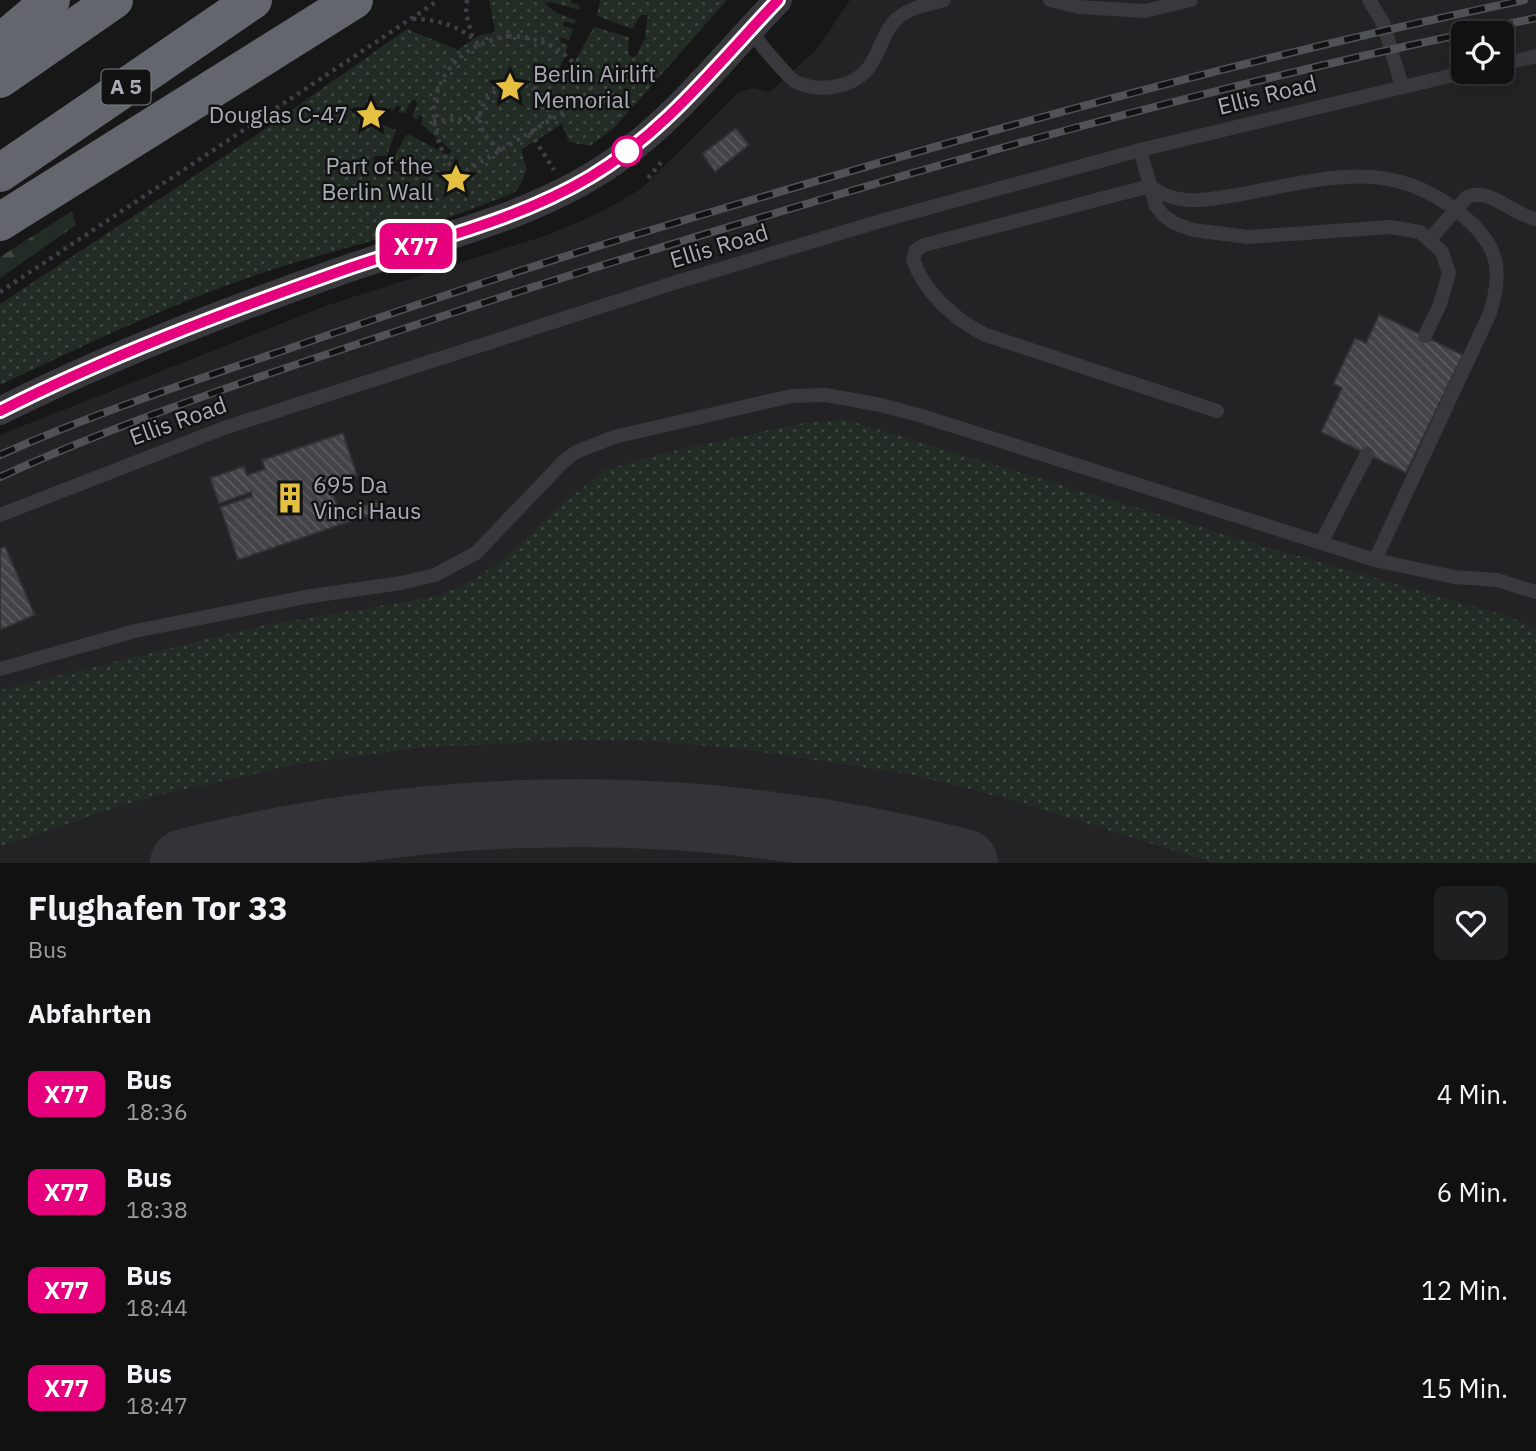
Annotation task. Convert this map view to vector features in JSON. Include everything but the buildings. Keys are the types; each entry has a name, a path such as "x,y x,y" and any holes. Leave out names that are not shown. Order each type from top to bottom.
{"highway":[{"path":"0,43 51,0"},
{"path":"0,79 114,0"},
{"name":"A 5","path":"0,173 253,0"},
{"path":"0,222 354,0"}],"street":[{"path":"0,411 144,345 338,272 511,214 567,190 613,162 664,122 699,88 778,0"}],"lane":[{"path":"749,30 794,81 817,87 833,87 848,83 869,68 887,31 901,16 909,10 944,0"},
{"path":"1050,0 1079,7 1145,11 1191,0"},
{"path":"1369,0 1389,37 1402,86"},
{"path":"1514,61 1536,56"},
{"name":"Ellis Road","path":"0,514 224,428 677,282 884,220 1140,150 1451,75"},
{"path":"1140,150 1156,206 1174,223 1193,230 1258,237 1390,227 1420,232 1442,252 1449,274 1440,304 1425,336"},
{"path":"1217,411 986,335 967,326 950,313 915,267 913,259 916,250 924,245 1150,186 1167,197 1195,201 1359,176 1392,178 1433,193 1478,228 1493,253 1498,277 1496,294 1476,345 1374,559"},
{"path":"1430,239 1456,209 1475,194 1484,194 1516,213 1536,219"},
{"path":"0,669 135,631 305,597 401,583 435,575 476,552 547,477 576,452 614,436 791,396 826,395 881,405 1374,559 1441,575 1497,580 1536,592"},
{"path":"1321,543 1367,454"}],"path":[{"path":"0,292 439,0"},
{"path":"467,0 466,13 472,37"},
{"path":"410,19 427,19 448,24 472,37 478,44"},
{"path":"508,36 524,36 554,46 567,54 578,66 593,93 457,176 436,141 433,121 435,98 444,76 465,53 478,44 508,36"},
{"path":"500,150 489,142 482,131 480,118 482,106 488,96 498,88 509,84 522,84 533,89 542,97 550,120"},
{"path":"433,121 480,118"},
{"path":"530,132 536,141"}],"shaded area":[{"path":"850,0 1536,0 1536,863 0,863 0,435 325,306 550,234 599,213 641,189 740,91 753,88 770,92 818,48"}],"green space":[{"path":"489,0 571,0 580,6 579,10 551,2 544,3 557,13 576,20 574,24 564,21 563,26 573,29 569,40 561,37 560,42 568,45 559,70 566,77 594,27 629,37 628,54 631,57 636,56 647,39 645,36 648,15 641,15 632,29 597,16 600,0 727,0 615,127 590,146 569,142 562,124 521,150 527,170 517,191 458,214 274,269 204,294 135,322 0,385 0,304 249,140 407,29 458,50 478,36 495,32","holes":["415,99 417,105 412,117 417,120 419,115 423,117 421,124 452,151 447,155 406,135 393,159 401,167 399,172 388,165 386,167 385,164 375,163 375,156 387,156 396,130 351,111 354,107 393,111 397,105 401,107 398,112 405,113 410,102"]},
{"path":"72,211 76,225 0,278 0,257"},
{"path":"843,419 1274,549 1504,615 1536,628 1536,863 1214,863 1008,799 914,775 742,749 664,742 587,740 424,747 298,764 156,796 0,847 0,690 260,626 439,596 472,581 498,563 557,508 605,470 663,453 798,424"}],"taxiway":[{"path":"184,863 281,841 378,826 476,816 574,813 672,816 770,825 867,841 964,863"}],"railway":[{"path":"0,455 177,386 471,287 658,228 873,165 1197,76 1524,0"},
{"path":"1514,23 1536,18"},
{"path":"0,477 123,426 289,367 646,252 1052,134 1257,81 1451,37"}],"bus line":[{"name":"X77","path":"0,411 144,345 338,272 511,214 567,190 613,162 664,122 699,88 778,0"}],"place":[{"name":"Berlin Airlift Memorial","path":"510,87"},
{"name":"Douglas C-47","path":"371,115"},
{"name":"Part of the Berlin Wall","path":"456,179"},
{"name":"695 Da Vinci Haus","path":"290,498"}]}
